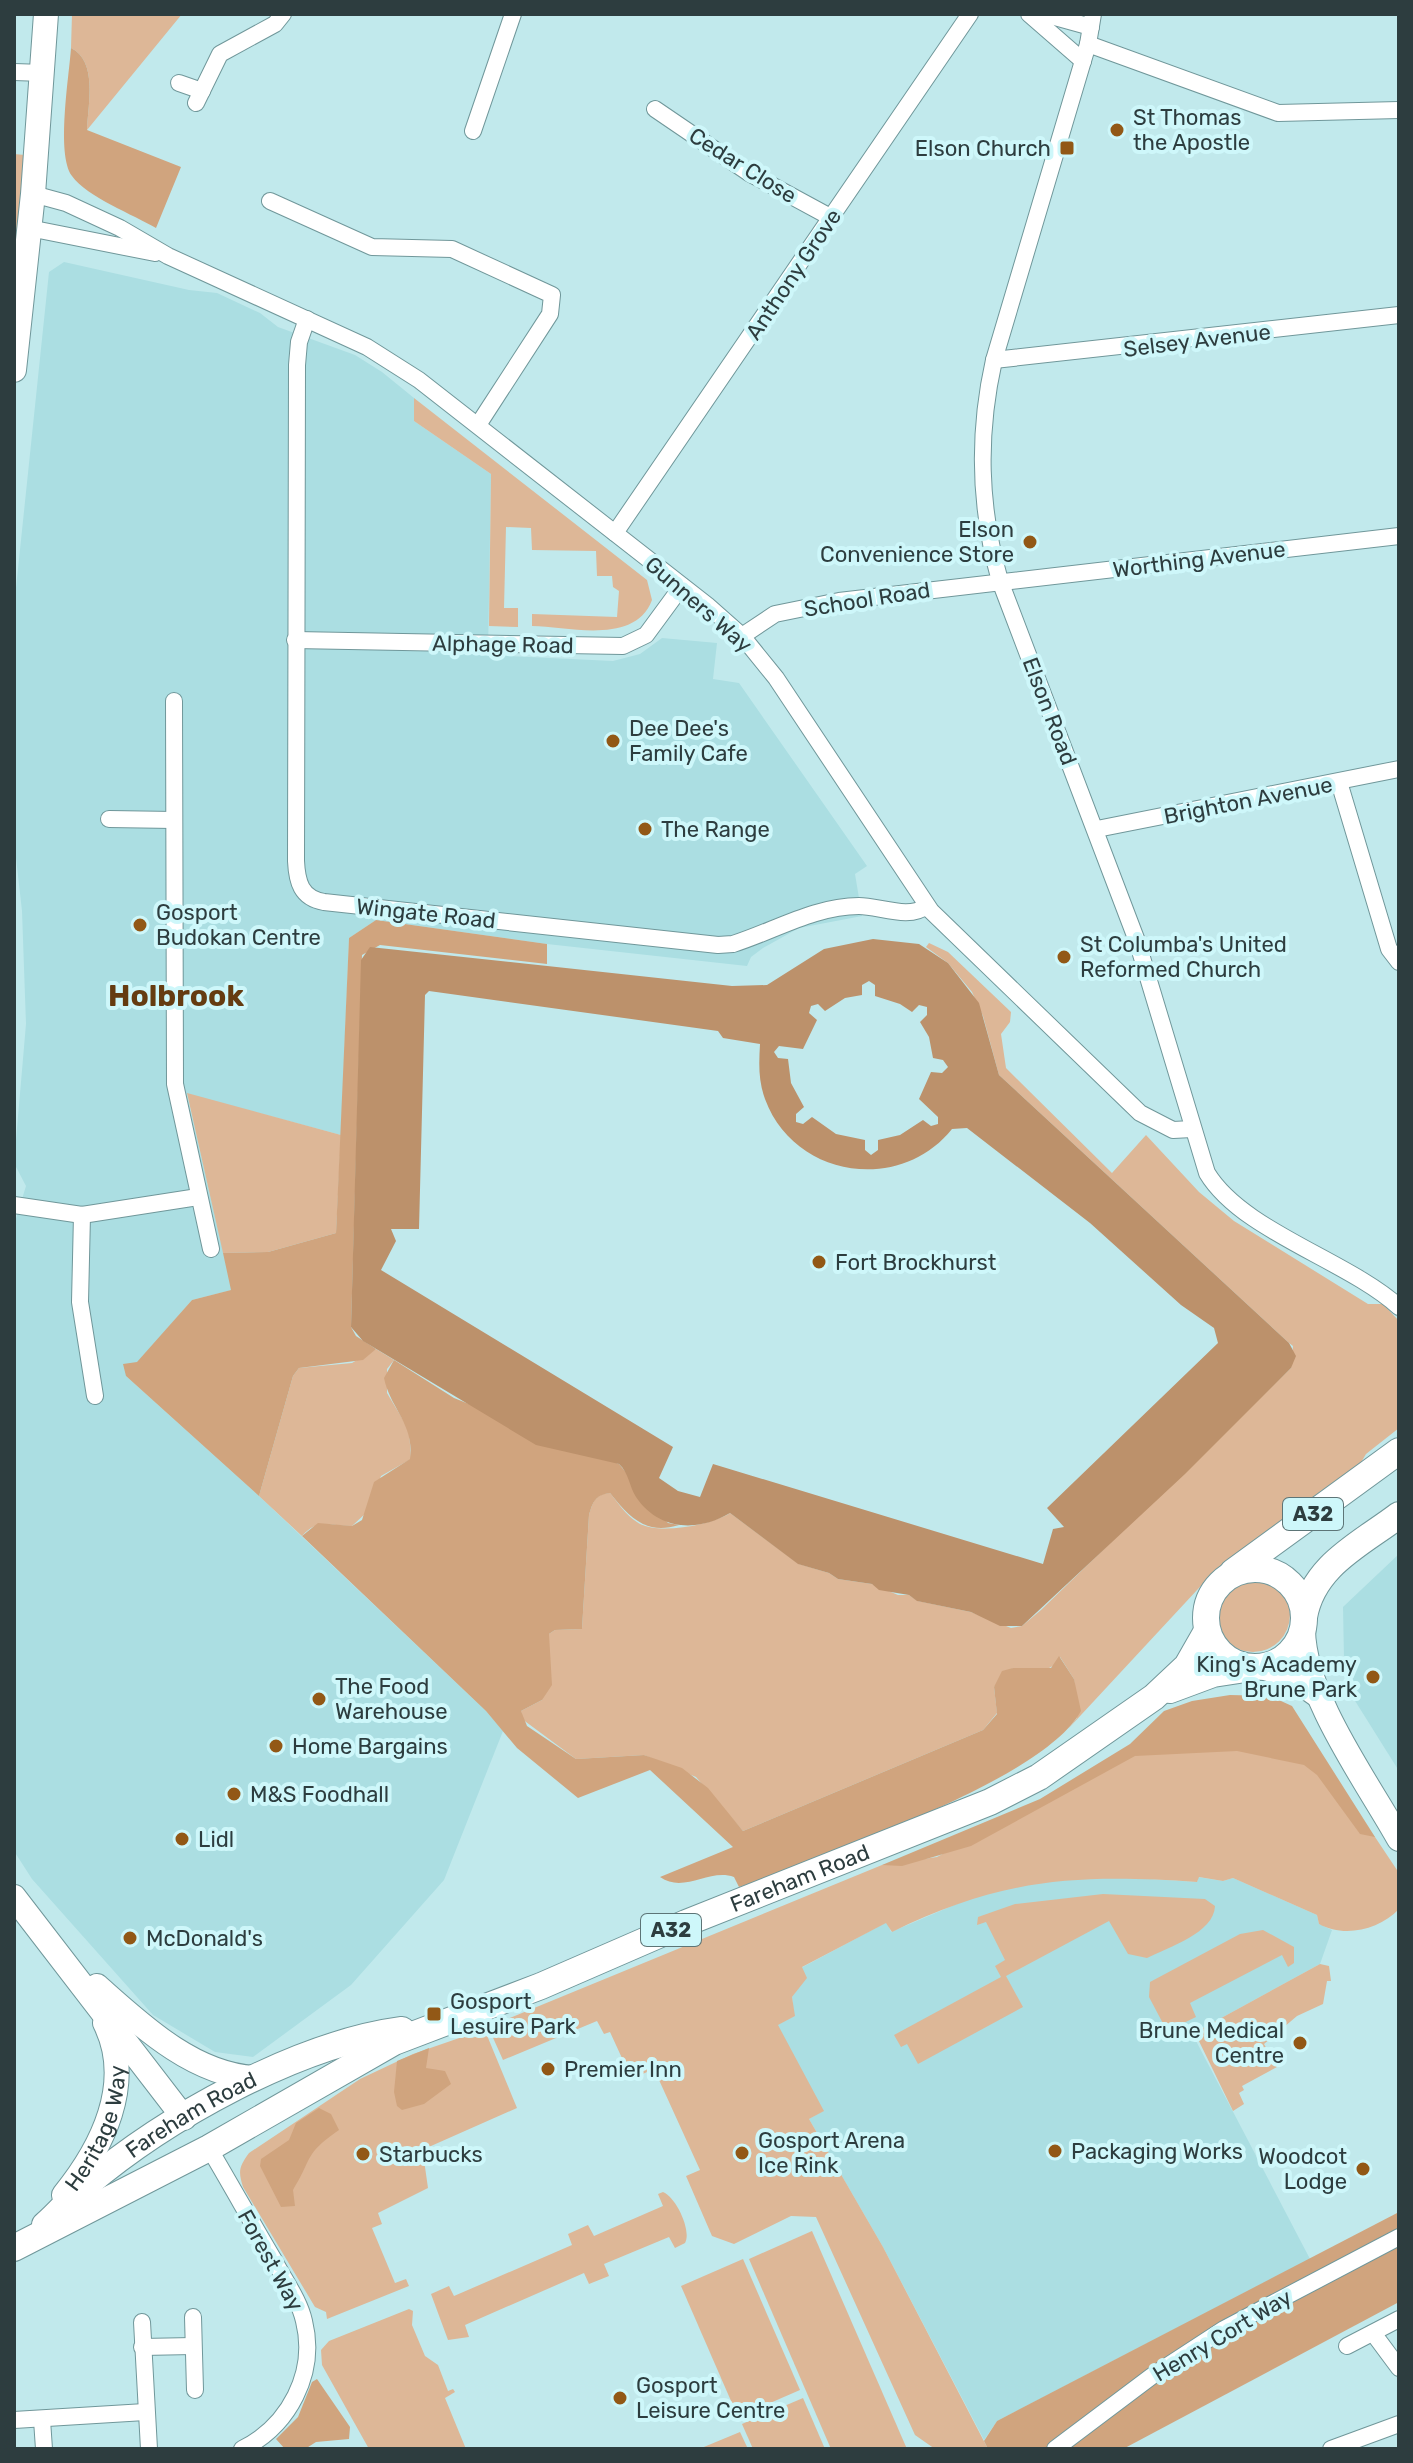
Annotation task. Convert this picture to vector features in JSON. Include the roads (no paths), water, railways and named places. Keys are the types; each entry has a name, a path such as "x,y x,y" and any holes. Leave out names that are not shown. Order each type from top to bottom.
{"main road":[{"name":"A32","path":"1227,1577 1399,1451"},
{"name":"A32","path":"1304,1623 1310,1593 1325,1571 1399,1515"},
{"path":"1252,1568 1277,1574 1297,1591 1304,1623 1288,1655 1258,1667 1237,1664 1221,1654 1207,1631 1208,1601 1227,1577 1252,1568"},
{"name":"Fareham Road","path":"21,2244 209,2148 394,2042 541,1986 686,1923 990,1802 1039,1777 1154,1697 1187,1666 1207,1631"},
{"name":"Fareham Road","path":"1154,1697 1202,1677 1258,1667"},
{"name":"Fareham Road","path":"21,2244 85,2186 142,2143 254,2078 303,2055 371,2034 429,2027"},
{"name":"A32","path":"184,2118 206,2128 218,2126 287,2083 323,2065 394,2042"},
{"path":"184,2118 209,2148"},
{"name":"A32","path":"50,2220 170,2148 186,2144 209,2148"}],"street":[{"path":"14,370 33,194 46,14"},
{"path":"179,83 199,97 220,54 275,24 283,14"},
{"path":"473,131 513,14"},
{"name":"Anthony Grove","path":"615,533 970,14"},
{"path":"1029,14 1086,52 1278,113 1399,110"},
{"path":"1044,14 1092,21"},
{"name":"Elson Road","path":"1092,21 1086,52 994,360 984,405 981,476 989,542 1000,581 1097,829 1137,941 1207,1173 1229,1198 1375,1288 1399,1307"},
{"path":"14,72 43,73"},
{"name":"Cedar Close","path":"655,109 749,173 832,218"},
{"name":"Gunners Way","path":"33,194 66,203 120,228 168,256 367,347 478,425 682,586 742,636 790,697 926,906 1140,1113 1173,1130 1192,1129"},
{"path":"270,201 372,247 452,249 552,295 550,314 478,425"},
{"name":"Gunners Way","path":"29,228 168,256"},
{"name":"Selsey Avenue","path":"994,360 1198,340 1399,315"},
{"name":"Wingate Road","path":"307,319 299,342 297,365 296,861 300,887 312,899 718,945 733,944 841,908 863,906 915,912 926,906"},
{"name":"Worthing Avenue","path":"1000,581 1399,536"},
{"name":"School Road","path":"742,636 775,614 839,601 1000,581"},
{"name":"Alphage Road","path":"295,640 623,646 646,635 682,586"},
{"path":"174,701 175,1084 211,1249"},
{"name":"Brighton Avenue","path":"1097,829 1399,769"},
{"path":"1339,782 1389,949 1399,962"},
{"path":"109,819 174,820"},
{"path":"14,1205 82,1215 198,1197"},
{"path":"82,1215 80,1302 95,1396"},
{"path":"1304,1623 1305,1660 1320,1699 1399,1839"},
{"path":"1258,1667 1289,1675 1308,1686 1320,1699"},
{"name":"Heritage Way","path":"14,1897 184,2118"},
{"name":"Heritage Way","path":"53,1948 173,2047 212,2070 254,2078"},
{"name":"Heritage Way","path":"21,2244 88,2165 116,2095 111,2035 94,2001"},
{"name":"Forest Way","path":"209,2148 296,2299 306,2330 306,2365 298,2390 269,2442 242,2449"},
{"name":"Henry Cort Way","path":"1055,2449 1152,2376 1224,2329 1399,2237"},
{"path":"193,2317 195,2390"},
{"path":"1347,2346 1399,2319"},
{"path":"142,2322 149,2449"},
{"path":"1373,2333 1399,2368"},
{"path":"142,2347 193,2346"},
{"path":"14,2420 145,2412"},
{"path":"42,2420 44,2449"},
{"path":"1331,2449 1372,2442 1399,2424"}],"place":[{"name":"St Thomas the Apostle","path":"1117,130"},
{"name":"Elson Church","path":"1067,148"},
{"name":"Elson Convenience Store","path":"1030,542"},
{"name":"Dee Dee's Family Cafe","path":"613,741"},
{"name":"The Range","path":"645,829"},
{"name":"Gosport Budokan Centre","path":"140,925"},
{"name":"St Columba's United Reformed Church","path":"1064,957"},
{"name":"Fort Brockhurst","path":"819,1262"},
{"name":"King's Academy Brune Park","path":"1373,1677"},
{"name":"The Food Warehouse","path":"319,1699"},
{"name":"Home Bargains","path":"276,1746"},
{"name":"M&S Foodhall","path":"234,1794"},
{"name":"Lidl","path":"182,1839"},
{"name":"McDonald's","path":"130,1938"},
{"name":"Gosport Lesuire Park","path":"434,2014"},
{"name":"Brune Medical Centre","path":"1300,2043"},
{"name":"Premier Inn","path":"548,2069"},
{"name":"Packaging Works","path":"1055,2151"},
{"name":"Gosport Arena Ice Rink","path":"742,2153"},
{"name":"Starbucks","path":"363,2154"},
{"name":"Woodcot Lodge","path":"1363,2169"},
{"name":"Gosport Leisure Centre","path":"620,2398"}],"district":[{"name":"Holbrook","path":"176,996"}]}
